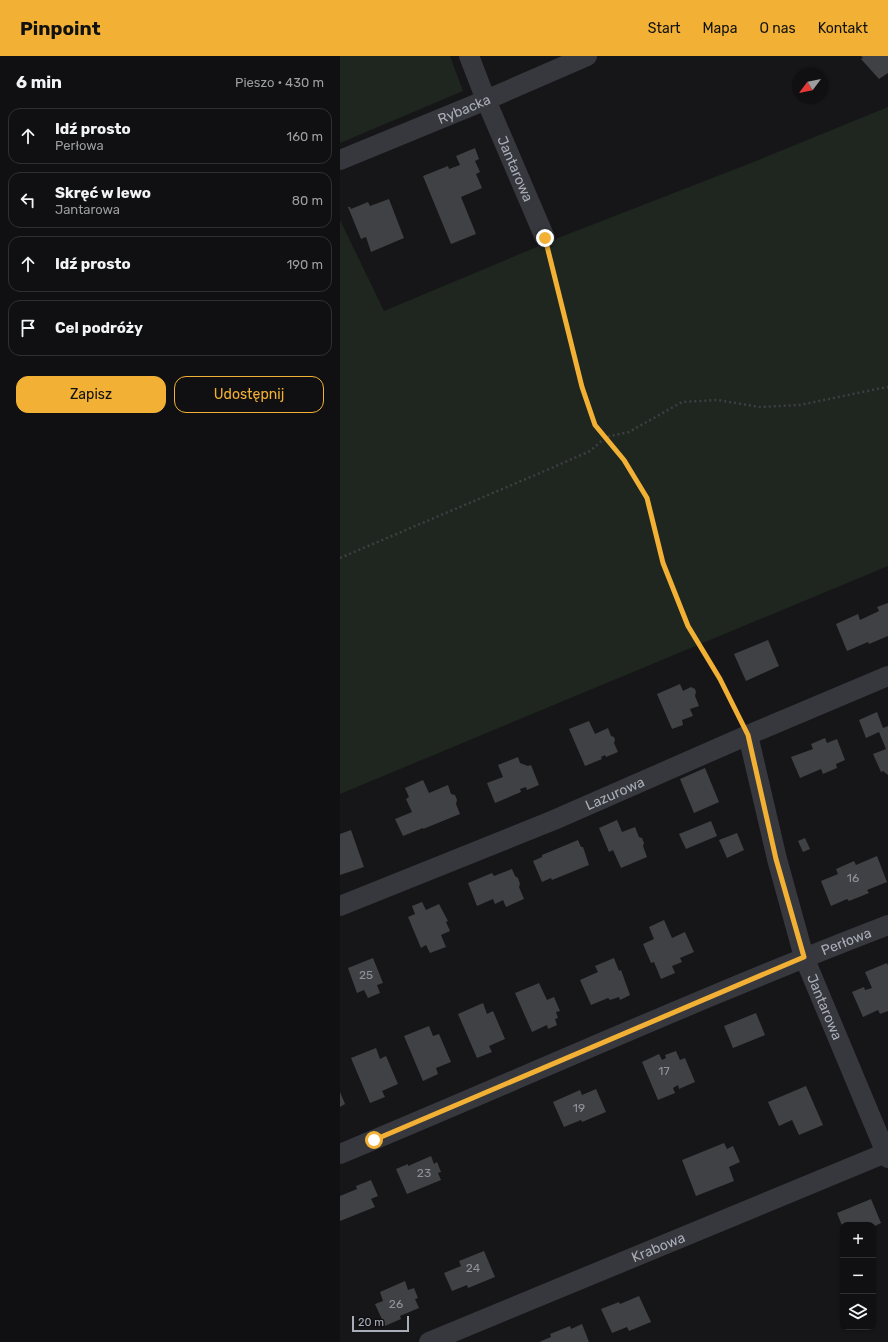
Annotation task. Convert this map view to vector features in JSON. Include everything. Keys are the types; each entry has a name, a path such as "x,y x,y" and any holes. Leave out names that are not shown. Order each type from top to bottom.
{"street":[{"name":"Jantarowa","path":"469,56 486,100 545,238"},
{"name":"Rybacka","path":"340,160 486,100 587,56"},
{"name":"Lazurowa","path":"340,906 554,820 748,735 888,676"},
{"name":"Jantarowa","path":"748,735 776,859 804,957 887,1155"},
{"name":"Perłowa","path":"340,1154 804,957 888,925"},
{"name":"Krabowa","path":"429,1342 887,1155"}],"path":[{"path":"545,238 582,387 595,425 624,460 647,498 663,563 688,626 720,679 748,735"},
{"path":"340,558 547,470 590,450 606,437 629,432 682,402 718,400 759,407 800,405 877,388 888,387"}],"shaded area":[{"path":"340,56 450,56 463,91 340,143"},
{"path":"888,107 888,566 340,794 340,220 384,311 558,238 751,163"}],"building":[{"path":"861,56 888,56 888,73 879,79 861,59 863,58"},
{"path":"475,148 479,159 475,161 480,172 476,174 482,188 461,197 476,234 451,244 423,176 448,166 449,169 460,165 456,156"},
{"path":"389,199 404,238 371,252 366,237 361,239 348,207 351,209 368,202 370,206"},
{"path":"888,603 888,636 869,644 868,642 847,651 836,624 858,614 860,620 879,611 877,607"},
{"path":"768,640 779,666 746,681 734,654"},
{"path":"680,684 683,691 691,687 695,689 695,696 699,706 690,709 693,716 682,720 683,725 672,729 657,694"},
{"path":"877,712 883,728 888,726 888,775 883,771 881,772 873,754 886,749 879,732 866,738 859,720"},
{"path":"589,721 595,734 608,728 611,736 614,737 614,743 618,752 606,757 605,755 601,757 602,759 585,766 569,729"},
{"path":"825,738 827,743 837,739 845,760 836,764 837,768 823,774 821,769 800,778 791,757 813,749 811,744"},
{"path":"518,757 520,763 528,766 531,765 539,785 527,790 526,787 520,789 521,792 495,803 487,783 503,777 498,765"},
{"path":"705,768 719,802 694,813 680,779"},
{"path":"423,780 429,793 448,785 451,794 455,795 457,800 456,804 460,814 403,836 395,819 412,812 406,799 409,797 405,788"},
{"path":"617,820 622,832 635,827 639,837 642,838 644,843 643,846 647,857 621,868 613,850 609,852 599,828"},
{"path":"711,821 717,836 686,849 679,834"},
{"path":"351,830 364,867 340,875 340,834"},
{"path":"737,833 744,850 727,858 719,840"},
{"path":"805,838 810,849 803,852 798,841"},
{"path":"578,840 581,847 583,847 589,865 552,880 551,878 542,882 533,861 542,857 542,855"},
{"path":"877,856 887,882 867,890 869,893 849,901 847,899 831,906 821,881 838,874 836,869 854,861 856,865"},
{"path":"512,869 515,876 518,878 520,884 519,887 524,899 506,907 503,900 495,904 493,899 477,906 468,883 492,873 494,876"},
{"path":"422,902 426,910 439,904 448,921 446,922 450,931 441,935 446,947 430,953 426,945 421,948 408,917 415,914 412,906"},
{"path":"664,920 672,938 685,932 694,952 680,958 682,962 672,966 675,973 661,979 654,962 651,963 643,944 654,939 649,927"},
{"path":"373,958 383,983 377,985 380,993 368,998 364,990 357,993 348,968"},
{"path":"614,958 619,971 621,970 630,995 620,1000 619,997 610,1000 608,998 591,1005 580,980 598,972 595,966"},
{"path":"887,963 888,1011 880,1014 878,1010 863,1017 852,992 864,987 865,990 872,988 865,972"},
{"path":"539,983 547,1000 554,997 560,1011 556,1012 558,1018 555,1019 557,1025 548,1029 547,1025 532,1032 515,993"},
{"path":"483,1003 487,1014 493,1011 505,1039 489,1046 492,1052 477,1058 458,1014"},
{"path":"756,1013 765,1035 733,1048 724,1026"},
{"path":"429,1026 433,1036 439,1034 451,1062 436,1068 438,1074 423,1081 404,1036"},
{"path":"376,1048 380,1059 386,1056 398,1084 382,1091 385,1097 370,1103 351,1058"},
{"path":"676,1051 680,1060 685,1058 695,1082 679,1089 678,1085 673,1088 675,1093 658,1100 642,1062 659,1054 662,1060 666,1058 665,1055"},
{"path":"806,1086 823,1125 799,1135 792,1120 779,1126 768,1102"},
{"path":"596,1089 606,1112 582,1122 581,1120 564,1127 553,1102 580,1090 582,1095"},
{"path":"340,1092 345,1104 340,1107"},
{"path":"724,1143 727,1149 733,1146 740,1162 729,1167 734,1181 696,1196 682,1160"},
{"path":"431,1156 434,1164 437,1162 441,1172 438,1173 441,1180 407,1194 396,1169 408,1164 408,1166"},
{"path":"371,1180 378,1196 371,1199 375,1207 340,1221 340,1196 357,1189 356,1186"},
{"path":"871,1199 881,1223 876,1226 876,1222 841,1222 837,1213"},
{"path":"484,1251 495,1277 468,1288 467,1285 452,1291 444,1273 461,1266 459,1261"},
{"path":"405,1281 408,1290 414,1288 418,1298 415,1299 419,1308 400,1316 401,1319 385,1326 375,1304 383,1301 380,1292"},
{"path":"639,1296 651,1322 629,1331 627,1327 612,1333 601,1309 619,1302 620,1304"},
{"path":"582,1324 589,1342 539,1342 551,1337 550,1334 570,1326 571,1329"}],"route":[{"path":"374,1140 804,957 776,859 748,735 720,679 688,626 663,563 647,498 624,460 595,425 582,387 545,238"}]}
